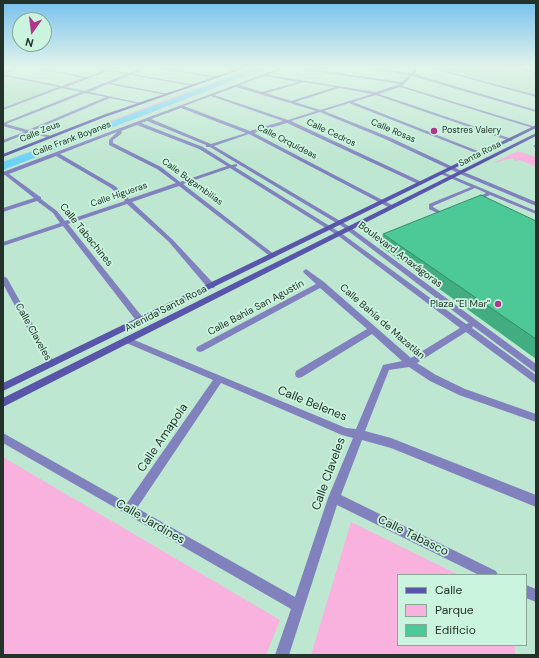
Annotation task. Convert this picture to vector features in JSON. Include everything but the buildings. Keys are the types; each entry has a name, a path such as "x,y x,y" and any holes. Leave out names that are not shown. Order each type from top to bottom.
{"main road":[{"name":"Calle Zeus","path":"3,156 49,137 152,99"},
{"name":"Avenida Santa Rosa","path":"3,387 535,127"},
{"name":"Santa Rosa","path":"452,177 536,134"},
{"name":"Avenida Santa Rosa","path":"3,403 452,177"}],"street":[{"path":"3,109 31,99"},
{"path":"3,125 68,99"},
{"path":"3,142 106,99"},
{"path":"118,99 139,103"},
{"name":"Calle Frank Boyanes","path":"4,174 200,99"},
{"name":"Calle Cedros","path":"221,99 287,121 420,183"},
{"name":"Calle Rosas","path":"280,99 321,111 387,138 452,168"},
{"path":"290,102 301,99"},
{"path":"201,148 360,99"},
{"path":"390,99 510,140"},
{"path":"445,99 535,127"},
{"path":"494,99 536,111"},
{"path":"349,102 481,154"},
{"name":"Calle Orquídeas","path":"180,106 250,132 383,202"},
{"path":"147,119 210,146 242,163 349,229"},
{"path":"137,123 201,148 339,234"},
{"path":"3,125 49,137"},
{"name":"Calle Bugambilias","path":"117,130 120,132 111,140 111,144 159,168 273,256"},
{"path":"56,154 108,184 171,241 211,286"},
{"name":"Calle Higueras","path":"3,244 242,163"},
{"path":"452,168 536,204"},
{"name":"Calle Tabachines","path":"4,174 39,198 55,212 140,321"},
{"path":"3,210 39,198"},
{"path":"383,202 392,207"},
{"name":"Boulevard Anaxágoras","path":"349,229 536,369"},
{"name":"Boulevard Anaxágoras","path":"339,234 536,380"},
{"name":"Calle Bahía de Mazatlán","path":"306,271 410,364 456,389 536,418"},
{"name":"Calle Claveles","path":"3,278 52,364"},
{"name":"Calle Bahía San Agustín","path":"200,349 321,284"},
{"name":"Calle Claveles","path":"282,655 334,498 358,434 386,367 410,364 474,323"},
{"path":"299,374 372,330"},
{"name":"Calle Belenes","path":"126,340 218,380 346,432 391,443 536,501"},
{"name":"Calle Amapola","path":"129,510 218,380"},
{"name":"Calle Jardines","path":"3,438 298,606"},
{"name":"Calle Tabasco","path":"334,498 490,574"},
{"path":"527,592 536,596"}],"lane":[{"path":"442,173 536,213"},
{"path":"451,215 444,215 430,206 475,187"},
{"path":"470,204 490,193"}],"shaded area":[{"path":"3,99 28,99 3,108"}],"green space":[{"path":"168,99 187,99 3,169 3,162"},
{"path":"518,151 536,157 536,167 520,160 515,161 513,158 493,163"},
{"path":"3,457 280,620 266,655 3,655"},
{"path":"351,522 457,574 397,574 397,646 515,646 515,655 311,655"}],"waterway":[{"path":"3,166 180,99"}],"place":[{"name":"Postres Valery","path":"434,131"},
{"name":"Plaza \"El Mar\"","path":"498,304"}]}
